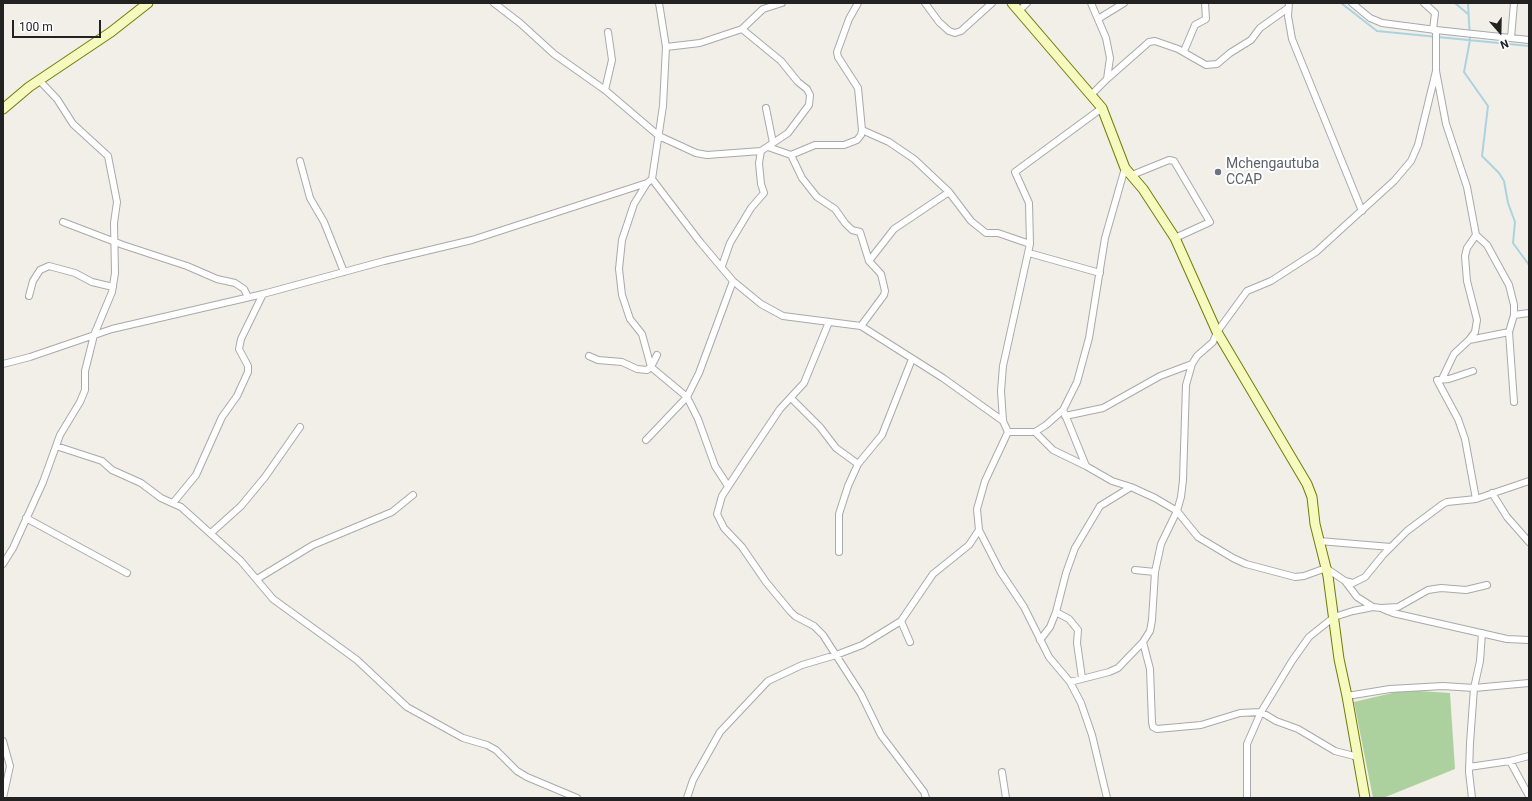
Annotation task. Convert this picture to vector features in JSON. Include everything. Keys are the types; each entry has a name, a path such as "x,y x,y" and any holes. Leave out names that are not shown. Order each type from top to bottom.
{"street":[{"path":"3,110 19,94 111,32 148,3"},
{"path":"494,3 520,23 544,46 605,90 659,136 696,153 707,156 761,151 788,133 807,110 810,100 809,93 781,61 742,30"},
{"path":"659,3 666,47 663,106 650,181 634,204 622,240 619,269 622,295 626,311 634,326 642,334 651,367 687,397 699,422 715,466 728,486"},
{"path":"666,47 700,42 742,30 762,6 782,3"},
{"path":"791,155 815,146 840,146 851,143 860,138 862,130 858,88 838,57 837,52 849,19 858,3"},
{"path":"925,3 940,22 949,31 955,33 961,31 992,3"},
{"path":"1012,3 1092,94 1102,108 1125,168 1132,175 1175,238 1217,332 1307,484 1312,497 1319,541 1326,568 1339,659 1358,757 1364,798"},
{"path":"1019,11 1027,3"},
{"path":"1091,3 1110,49 1107,80"},
{"path":"1098,19 1124,3"},
{"path":"1184,51 1195,25 1206,19 1205,3"},
{"path":"1352,3 1370,18 1382,23 1529,40"},
{"path":"1424,3 1435,13 1434,30 1436,71 1446,124 1467,187 1476,235 1486,245 1509,285 1514,305 1514,315 1509,332 1514,402"},
{"path":"1511,38 1514,3"},
{"path":"1092,94 1149,42 1160,42 1184,51 1206,65 1217,64 1230,53 1251,40 1260,28 1289,6"},
{"path":"1289,6 1289,24 1292,39 1362,211"},
{"path":"605,90 612,60 608,32"},
{"path":"1070,682 1109,672 1118,668 1143,642 1150,631 1152,620 1154,572 1161,544 1177,511 1181,497 1183,480 1186,385 1192,364 1197,356 1213,342 1217,332 1247,290 1271,281 1316,252 1394,181 1411,160 1420,140 1436,71"},
{"path":"3,564 13,548 43,482 64,427 80,402 85,390 86,371 94,335 106,310 113,287 115,273 113,241 116,202 108,156 73,124 57,99 39,80"},
{"path":"766,108 771,145"},
{"path":"1102,108 1015,172 1029,204 1029,253 1003,366 1001,391 1003,421 1008,432 985,481 977,510 979,530 992,558 1024,607 1052,661 1070,682 1081,703 1088,721 1107,798"},
{"path":"862,130 889,142 914,159 949,192 971,221 986,232 998,233 1030,244"},
{"path":"771,145 791,155 802,178 817,197 835,209 852,230 859,231 869,261 882,276 885,293 861,326"},
{"path":"722,266 730,243 752,208 764,193 761,184 759,163 761,151"},
{"path":"1132,175 1169,160 1174,161 1210,222 1175,238"},
{"path":"300,161 310,198 324,222 344,272"},
{"path":"1086,466 1064,413 1082,367 1089,338 1109,220 1125,168"},
{"path":"650,181 733,281 772,312 783,316 829,322 851,323 861,326 943,378 1003,421"},
{"path":"3,364 30,357 94,335 263,294 472,240 650,181"},
{"path":"869,261 894,229 949,192"},
{"path":"63,222 187,266 222,281 235,283 244,289 248,297"},
{"path":"1442,379 1454,354 1475,332 1477,320 1467,281 1465,256 1476,235"},
{"path":"1029,253 1100,273"},
{"path":"28,296 33,281 40,270 49,266 75,273 92,282 113,287"},
{"path":"646,440 687,397 701,366 733,281"},
{"path":"173,503 196,475 222,418 237,396 248,372 248,366 239,350 241,339 263,294"},
{"path":"1514,315 1529,313"},
{"path":"829,322 807,379 802,387 780,409 728,486 717,512 724,528 742,547 763,578 793,615 819,630 861,694 881,735 924,792 926,798"},
{"path":"1469,340 1509,332"},
{"path":"589,356 598,360 622,362 637,369 647,370 651,367 657,355"},
{"path":"839,552 838,532 841,505 858,464 882,435 912,359"},
{"path":"1008,432 1035,432 1064,413 1103,408 1160,376 1192,364"},
{"path":"1473,371 1449,379 1437,380 1458,419 1465,439 1476,499"},
{"path":"791,398 820,427 836,448 858,464"},
{"path":"211,534 241,506 265,477 300,427"},
{"path":"1035,432 1053,450 1112,481 1131,487 1155,498 1177,511 1198,537 1233,558 1246,564 1295,577 1304,576 1326,568"},
{"path":"56,446 83,453 102,461 112,470 141,483 155,494 181,507 241,560 279,604 293,612 317,632 357,660 407,707 463,738 487,745 496,750 517,771 527,777 576,798"},
{"path":"1345,581 1353,583 1365,577 1407,531 1443,504 1447,502 1476,499 1529,480"},
{"path":"1040,640 1050,627 1056,612 1070,560 1094,513 1109,499 1131,487"},
{"path":"1492,494 1507,517 1529,542"},
{"path":"257,579 313,545 392,512 412,495"},
{"path":"26,518 127,573"},
{"path":"687,798 693,780 720,732 768,681 802,665 836,655 862,645 901,621 933,574 969,545 979,530"},
{"path":"1319,541 1391,547"},
{"path":"1326,568 1345,581 1358,597 1373,607"},
{"path":"1135,570 1154,572"},
{"path":"1247,798 1247,744 1261,712 1308,637 1334,617 1373,607 1398,607 1428,590 1441,588 1466,590 1487,585"},
{"path":"1381,608 1393,613 1514,641 1529,640"},
{"path":"1056,612 1069,619 1078,630 1077,643 1082,678"},
{"path":"901,621 910,642"},
{"path":"1472,798 1469,767 1474,688 1480,661 1482,633"},
{"path":"1143,642 1150,670 1153,727 1164,730 1181,728 1201,725 1240,713 1261,712 1276,721 1298,729 1335,751 1358,757"},
{"path":"1347,696 1390,689 1443,686 1474,688 1529,683"},
{"path":"3,741 5,756 10,770 3,798"},
{"path":"1469,767 1510,761 1529,756"},
{"path":"1510,761 1528,793"},
{"path":"1002,772 1006,798"}],"green space":[{"path":"1405,690 1450,693 1455,769 1383,798 1373,798 1354,702"}],"waterway":[{"path":"1341,3 1377,31 1529,46"},
{"path":"1455,3 1468,14"},
{"path":"1468,3 1470,40 1464,72 1488,106 1482,156 1499,173 1504,181 1508,203 1515,222 1513,243 1529,265"}],"place":[{"name":"Mchengautuba CCAP","path":"1218,172"}]}
